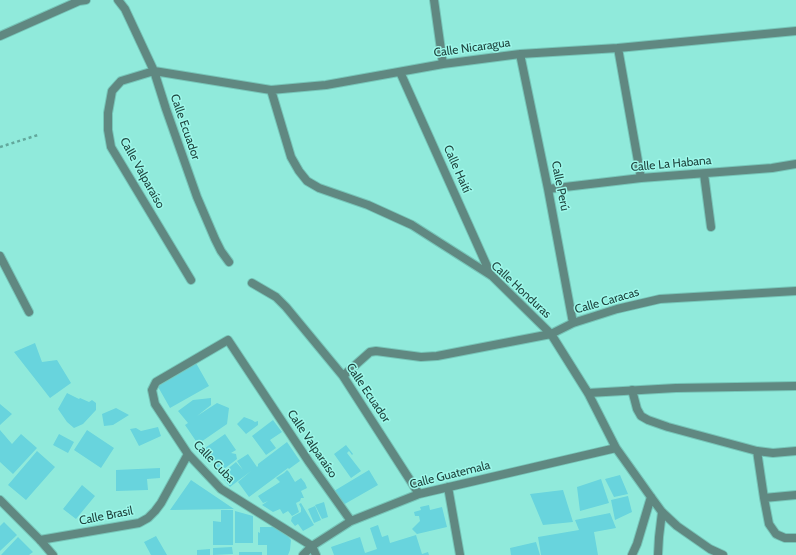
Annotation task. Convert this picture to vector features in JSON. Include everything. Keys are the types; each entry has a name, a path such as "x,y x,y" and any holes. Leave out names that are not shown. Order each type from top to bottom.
{"street":[{"path":"0,36 79,1 86,0"},
{"name":"Calle Ecuador","path":"118,0 125,9 154,71 197,197 215,239 229,262"},
{"path":"434,0 443,64"},
{"name":"Calle Nicaragua","path":"154,71 271,90 326,85 443,64 520,54 618,48 796,31"},
{"path":"618,48 641,178"},
{"name":"Calle Perú","path":"520,54 548,189 573,323"},
{"name":"Calle Valparaíso","path":"154,71 122,81 112,91 108,113 108,130 111,147 191,280"},
{"name":"Calle Haití","path":"400,72 492,276"},
{"name":"Calle Honduras","path":"271,90 291,157 307,181 319,188 368,205 412,225 492,276 551,334 588,393 616,448 662,512 677,526 710,549 723,555"},
{"name":"Calle La Habana","path":"548,189 641,178 772,168 796,164"},
{"path":"704,174 711,227"},
{"path":"0,256 29,312"},
{"name":"Calle Ecuador","path":"252,283 276,298 286,307 343,376 419,494"},
{"name":"Calle Caracas","path":"343,376 370,352 376,350 421,357 437,356 551,334 573,323 617,309 660,298 796,291"},
{"name":"Calle Valparaíso","path":"228,340 309,462 351,520"},
{"name":"Calle Cuba","path":"228,340 156,382 152,390 155,404 188,454 221,489 312,546"},
{"path":"588,393 676,388 796,386"},
{"path":"632,390 639,413 648,420 668,427 756,451 796,451"},
{"name":"Calle Guatemala","path":"303,555 312,546 351,520 419,494 616,448"},
{"path":"756,451 770,524 776,534 785,538 796,538"},
{"name":"Calle Brasil","path":"40,540 139,523 148,518 161,503 188,454"},
{"path":"448,487 460,555"},
{"path":"764,498 796,495"},
{"path":"632,555 639,538 651,497"},
{"path":"0,500 53,555"},
{"path":"658,555 662,512"},
{"path":"312,546 316,555"}],"path":[{"path":"0,147 38,135"}],"building":[{"path":"35,343 42,362 57,360 71,383 50,398 14,352"},
{"path":"196,363 209,386 170,408 157,385"},
{"path":"67,393 79,399 80,398 89,402 92,400 96,403 96,410 83,424 74,428 67,422 58,409"},
{"path":"211,398 211,405 197,416 217,403 229,408 227,424 198,444 185,425 188,423 178,411 193,400"},
{"path":"0,404 12,414 0,425"},
{"path":"116,408 129,415 113,425 104,426 102,414"},
{"path":"244,417 255,422 258,421 258,425 246,434 237,424"},
{"path":"273,420 282,432 270,440 276,448 266,455 252,436"},
{"path":"158,427 161,436 139,446 130,429 136,428 141,431"},
{"path":"0,430 12,444 21,434 37,448 13,474 0,462"},
{"path":"87,430 114,448 101,468 74,450"},
{"path":"59,434 74,442 68,453 53,445"},
{"path":"225,434 236,450 231,453 236,454 237,459 220,472 215,465 222,460 215,464 205,448"},
{"path":"287,442 300,461 289,469 288,468 249,497 238,482 251,471 230,487 220,475 236,462 243,470 237,461 248,454 257,467 258,464"},
{"path":"346,445 353,454 352,455 349,451 347,453 361,471 351,478 334,454"},
{"path":"37,451 55,467 26,500 8,485"},
{"path":"160,468 160,478 147,479 148,490 116,491 116,470"},
{"path":"287,470 295,482 301,478 307,488 301,491 304,498 301,498 300,501 296,503 299,512 292,516 288,511 283,514 280,509 273,512 262,505 268,501 263,503 258,496 280,482 276,478"},
{"path":"369,470 378,485 343,505 334,491"},
{"path":"620,475 628,494 614,497 605,479"},
{"path":"601,479 609,503 580,511 577,487"},
{"path":"191,480 234,509 170,510"},
{"path":"82,485 95,496 76,519 63,509"},
{"path":"563,490 573,522 543,525 530,494"},
{"path":"628,496 632,512 615,520 611,500"},
{"path":"324,502 328,517 322,519 315,505"},
{"path":"301,503 314,525 303,531 298,524 295,526 291,521 292,517 301,512 299,504"},
{"path":"429,505 430,510 442,507 447,527 417,534 412,529 420,521 419,516 415,516 414,512 421,510 420,507"},
{"path":"315,506 321,520 314,523 308,509"},
{"path":"221,510 233,510 233,545 213,545 213,521 221,522"},
{"path":"235,511 253,516 253,543 235,543"},
{"path":"610,513 616,528 594,532 598,555 541,555 538,537 579,530 575,520"},
{"path":"4,522 17,535 0,551 0,526"},
{"path":"378,525 382,537 388,535 390,543 416,535 422,554 428,552 429,555 334,555 331,547 360,537 365,553 377,549 370,528"},
{"path":"260,527 280,527 291,540 288,555 267,555 267,545 258,545 258,532 260,533"},
{"path":"156,536 167,555 151,555 144,542"},
{"path":"18,537 33,552 29,555 1,555"},
{"path":"536,542 540,555 511,555 510,548"},
{"path":"232,547 233,554 213,555 213,548"},
{"path":"210,549 210,555 197,555 197,550"},
{"path":"239,552 262,552 262,555 239,555"}]}
